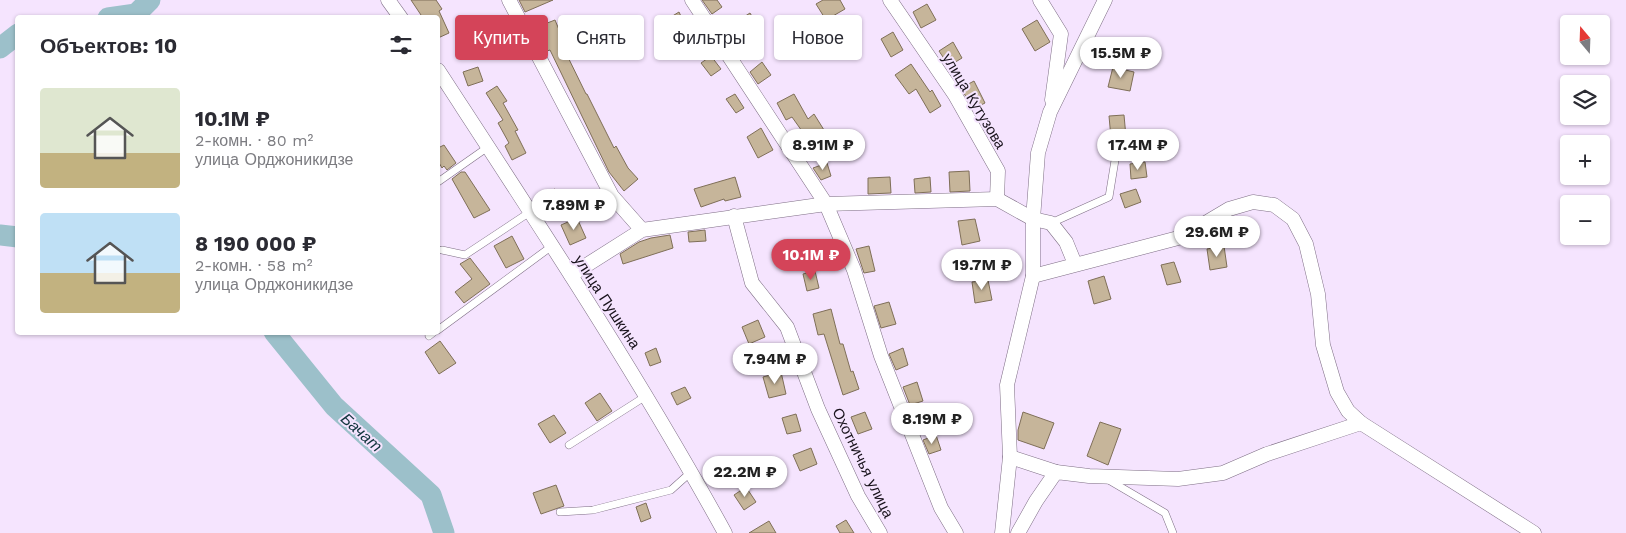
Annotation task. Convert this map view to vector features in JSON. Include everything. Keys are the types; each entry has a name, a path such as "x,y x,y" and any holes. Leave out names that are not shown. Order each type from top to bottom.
{"street":[{"path":"388,0 399,15"},
{"path":"509,0 612,196 642,230"},
{"path":"692,0 826,204 854,270 888,374 941,508 956,533"},
{"name":"улица Кутузова","path":"890,0 955,95 998,171 997,198"},
{"path":"1002,533 1010,456 1007,384 1033,276 1032,218 1038,153 1050,112 1061,34 1040,0"},
{"path":"1050,112 1105,0"},
{"name":"улица Пушкина","path":"440,76 571,275 646,396 725,533"},
{"path":"571,275 642,230 826,204 997,198 1032,218 1051,223 1066,242 1075,264"},
{"path":"1033,276 1182,237 1229,209 1253,202 1274,205 1293,219 1306,244 1318,294 1323,345 1337,392 1348,411 1361,423 1534,533"},
{"name":"Охотничья улица","path":"734,216 752,283 787,327 818,409 858,496 880,533"},
{"path":"1010,456 1056,472 1102,476 1178,478 1223,473 1267,454 1361,423"},
{"path":"1018,533 1036,501 1056,472"}],"lane":[{"path":"440,181 488,147"},
{"path":"1051,223 1109,197 1116,154"},
{"path":"442,250 465,255 530,212"},
{"path":"440,329 552,246"},
{"path":"569,445 646,396"},
{"path":"560,512 593,510 671,490 691,472"},
{"path":"1102,476 1165,513 1173,533"}],"building":[{"path":"411,0 436,0 442,9 439,11 449,33 440,37 440,15 421,15"},
{"path":"519,0 553,0 525,12"},
{"path":"702,0 717,0 722,7 712,14"},
{"path":"823,0 840,0 845,9 835,15 823,15 816,4"},
{"path":"927,4 936,20 921,28 913,12"},
{"path":"555,20 558,27 558,60 569,60 614,148 616,146 628,168 638,179 624,191 609,172 550,50 548,51 548,23"},
{"path":"1037,20 1050,42 1035,51 1022,29"},
{"path":"893,32 903,50 891,57 881,39"},
{"path":"953,42 962,58 949,66 939,51"},
{"path":"705,60 714,60 721,69 711,76 701,63"},
{"path":"762,62 771,75 758,84 750,72"},
{"path":"911,64 930,92 932,90 941,106 930,113 916,89 909,94 895,75"},
{"path":"478,67 483,81 468,86 463,72"},
{"path":"1113,67 1134,72 1130,91 1108,87"},
{"path":"974,81 985,103 973,109 961,88"},
{"path":"497,86 507,101 503,103 518,130 515,131 526,153 512,160 505,146 509,143 498,123 503,120 486,93"},
{"path":"735,94 744,108 736,113 726,99"},
{"path":"794,94 808,119 814,114 824,130 809,141 792,117 786,120 777,103"},
{"path":"1124,115 1126,137 1111,138 1109,116"},
{"path":"761,128 773,150 758,158 747,137"},
{"path":"444,145 456,163 447,170 444,166 442,168 440,164 440,147"},
{"path":"1145,162 1147,177 1131,179 1130,164"},
{"path":"827,163 831,176 821,180 813,168"},
{"path":"969,171 970,191 950,192 949,172"},
{"path":"461,172 465,172 490,210 474,218 452,179"},
{"path":"735,177 741,197 725,201 724,199 701,207 694,189"},
{"path":"890,177 891,193 868,194 868,178"},
{"path":"930,177 931,192 915,193 914,179"},
{"path":"555,189 561,205 548,210 542,194"},
{"path":"1136,189 1141,202 1125,208 1120,194"},
{"path":"577,218 586,238 570,245 561,225"},
{"path":"975,219 980,241 962,245 958,221"},
{"path":"705,230 706,241 689,242 688,232"},
{"path":"670,235 673,248 623,264 620,254 639,242"},
{"path":"512,236 524,259 506,268 494,246"},
{"path":"869,246 875,271 864,273 856,249"},
{"path":"1224,246 1227,267 1210,270 1207,249"},
{"path":"470,258 490,284 464,303 455,292 472,279 460,264"},
{"path":"1174,262 1181,282 1167,285 1161,265"},
{"path":"815,271 819,288 807,291 803,274"},
{"path":"1104,276 1111,299 1094,304 1088,281"},
{"path":"988,280 992,300 975,303 972,282"},
{"path":"889,302 896,324 881,328 874,306"},
{"path":"831,309 840,344 843,344 851,372 853,371 859,389 843,395 824,334 818,335 813,314"},
{"path":"758,320 765,337 749,344 742,327"},
{"path":"440,341 456,363 439,374 425,352"},
{"path":"656,348 661,362 650,366 645,353"},
{"path":"903,348 908,365 896,370 889,354"},
{"path":"781,372 786,394 769,398 763,377"},
{"path":"917,382 923,401 910,405 903,387"},
{"path":"685,387 691,398 677,405 671,393"},
{"path":"600,393 612,411 597,421 585,403"},
{"path":"865,412 872,429 858,434 851,417"},
{"path":"1023,412 1054,423 1044,449 1018,440 1018,430"},
{"path":"796,414 801,431 787,434 782,418"},
{"path":"554,415 566,433 550,443 538,424"},
{"path":"1100,422 1121,429 1108,465 1087,456"},
{"path":"936,435 941,450 929,454 923,440"},
{"path":"811,448 817,464 800,471 793,455"},
{"path":"556,485 564,506 541,514 533,493"},
{"path":"746,487 756,502 744,510 734,495"},
{"path":"646,503 651,518 641,522 636,507"},
{"path":"846,520 854,533 840,533 836,526"},
{"path":"769,521 776,533 749,533"}],"waterway":[{"name":"Бачат","path":"129,15 136,14 150,0"},
{"name":"Бачат","path":"0,48 15,36"},
{"name":"Бачат","path":"0,235 15,237"},
{"name":"Бачат","path":"276,335 334,406 431,495 444,533"}]}
